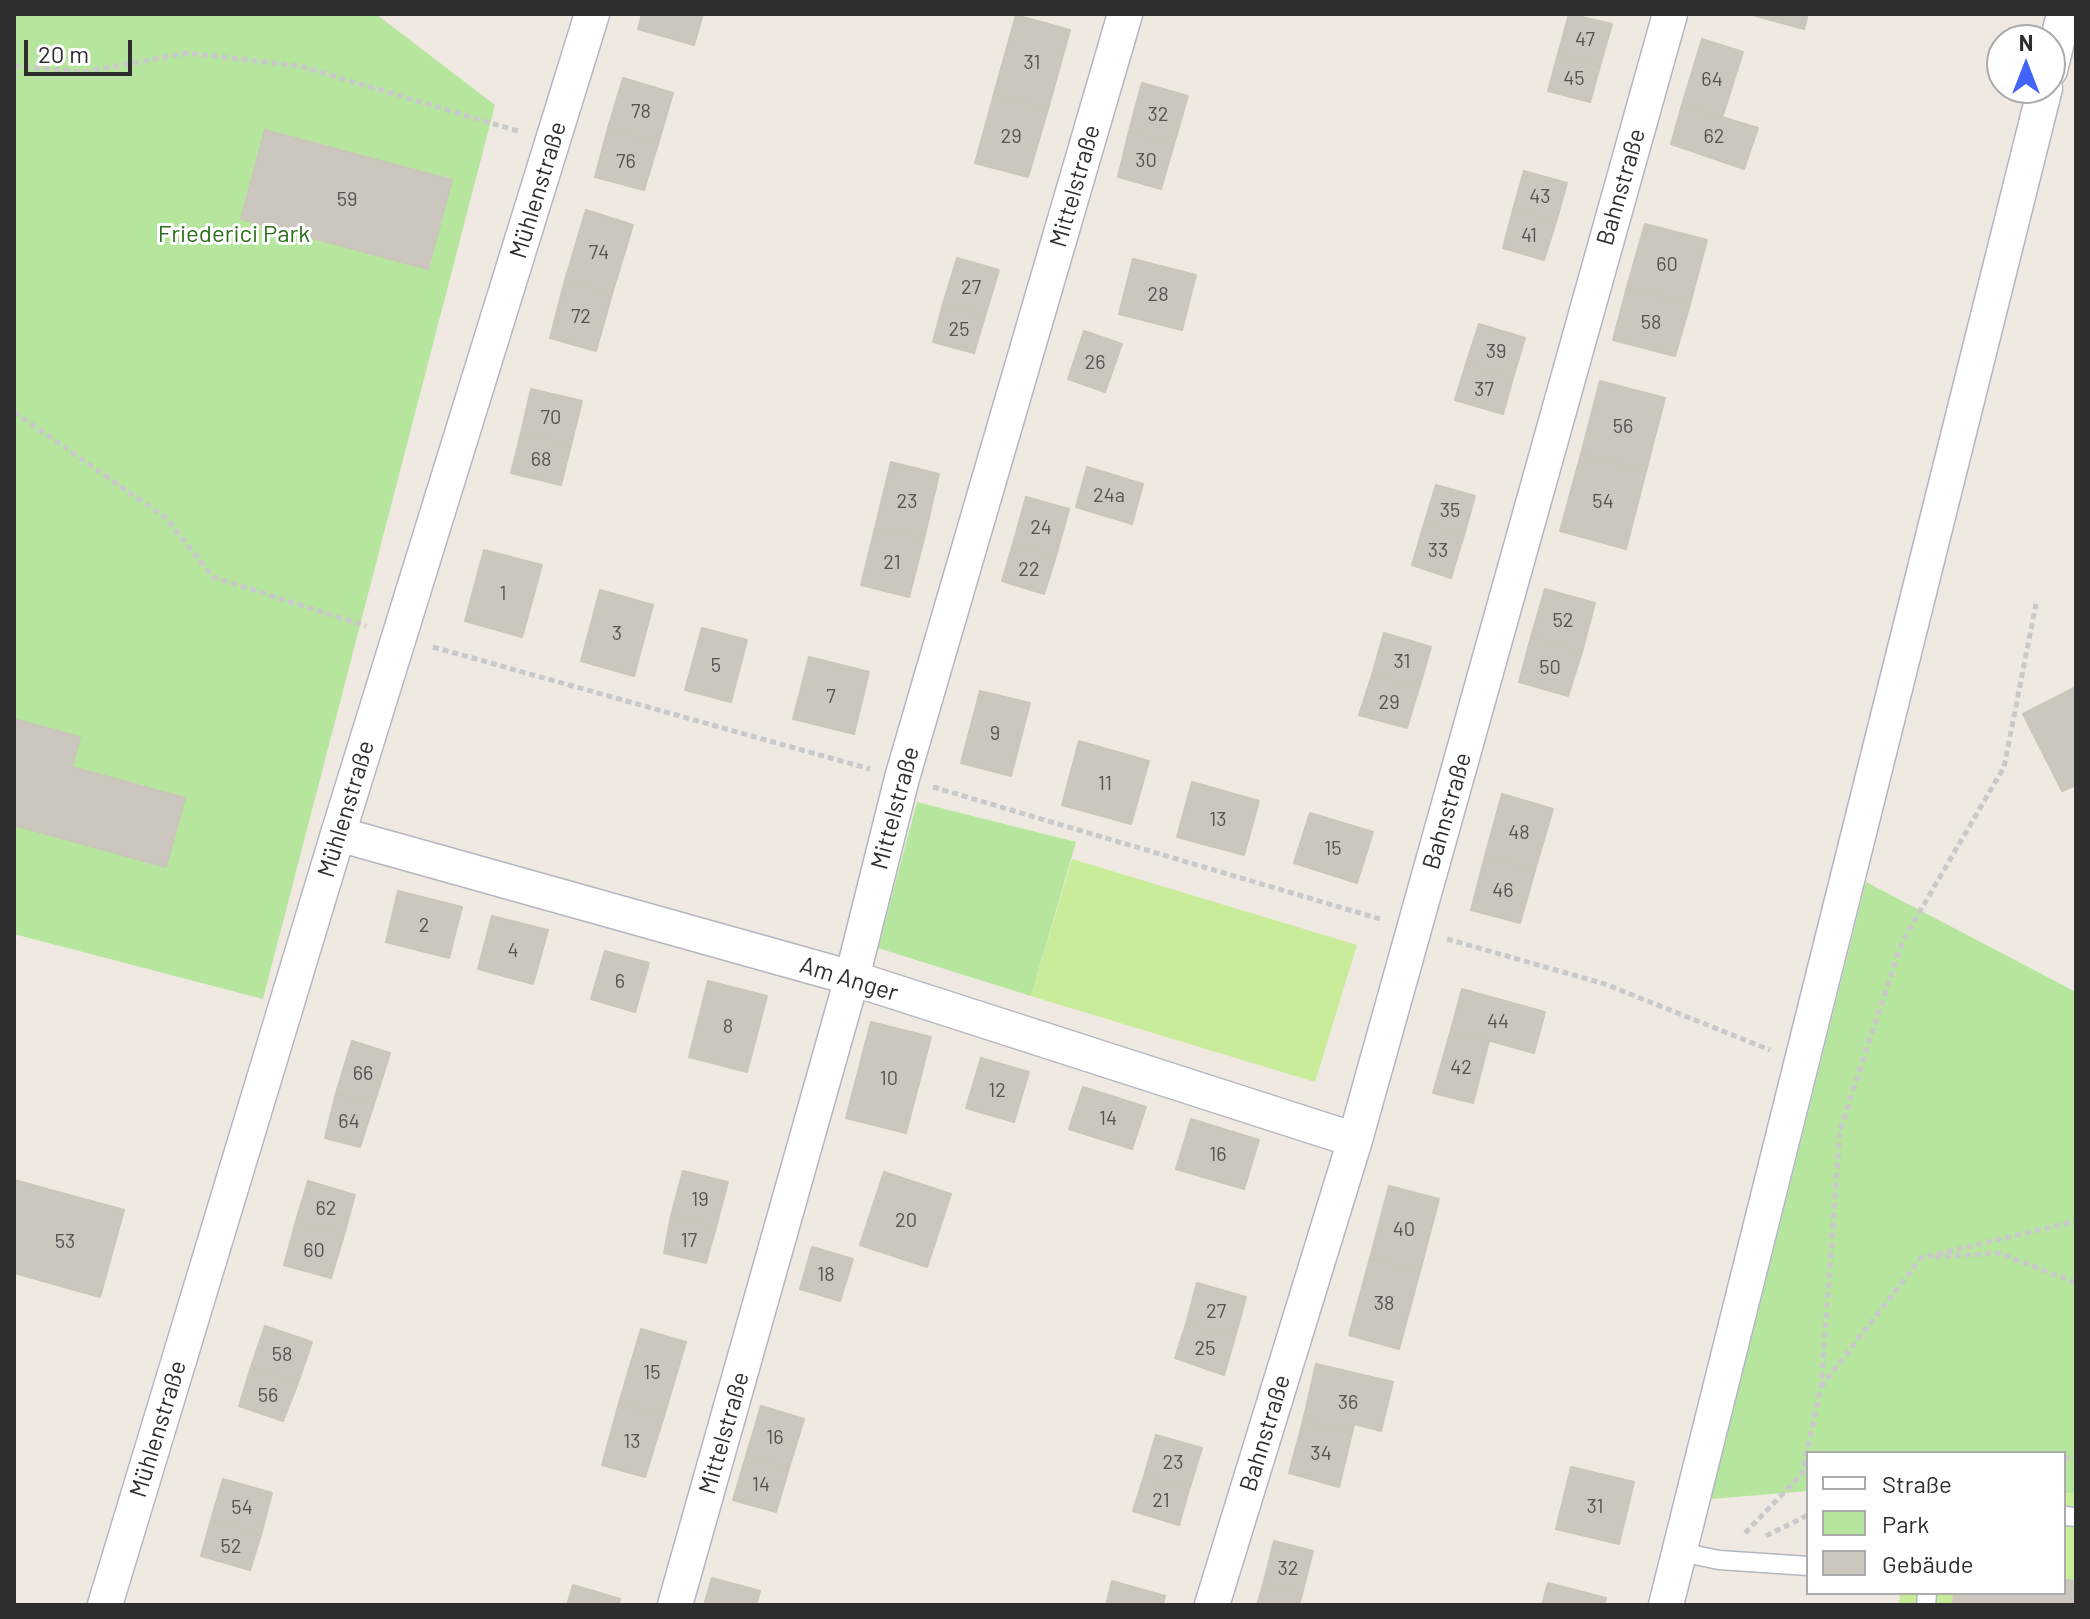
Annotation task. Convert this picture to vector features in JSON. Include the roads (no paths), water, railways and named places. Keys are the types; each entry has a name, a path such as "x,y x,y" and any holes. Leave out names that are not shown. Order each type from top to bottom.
{"street":[{"name":"Mühlenstraße","path":"105,1605 338,834 592,14"},
{"name":"Mittelstraße","path":"675,1605 852,978 902,778 1125,14"},
{"name":"Bahnstraße","path":"1212,1605 1355,1140 1670,14"},
{"path":"1666,1605 2041,104"},
{"name":"Am Anger","path":"338,834 852,978 1355,1140"}],"lane":[{"path":"1680,1552 1719,1560 1806,1566"}],"park label":[{"name":"Friederici Park","path":"234,234"}]}
